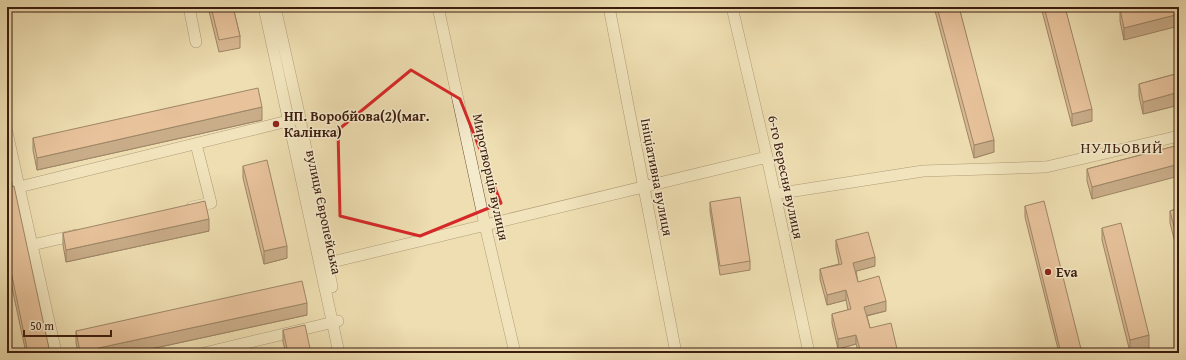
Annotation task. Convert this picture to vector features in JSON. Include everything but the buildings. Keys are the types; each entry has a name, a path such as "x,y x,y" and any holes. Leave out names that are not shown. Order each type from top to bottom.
{"street":[{"path":"189,7 196,42"},
{"name":"вулиця Європейська","path":"264,7 339,353"},
{"path":"275,7 300,118 344,353"},
{"name":"Миротворців вулиця","path":"438,7 485,225 515,353"},
{"name":"Ініціативна вулиця","path":"609,7 676,353"},
{"name":"6-го Вересня вулиця","path":"732,7 767,157 809,353"},
{"path":"20,187 300,118"},
{"path":"7,132 56,353"},
{"path":"775,194 923,171 1046,167 1179,136"},
{"path":"180,210 211,203 196,144"},
{"path":"328,263 767,157"},
{"path":"32,245 87,232"},
{"path":"204,353 338,321"}],"highlighted area":[{"path":"411,70 460,99 501,203 420,236 340,216 338,130"}],"place":[{"name":"НП. Воробйова(2)(маг. Калінка)","path":"276,124"},
{"name":"Eva","path":"1048,272"}],"district":[{"name":"НУЛЬОВИЙ","path":"1122,148"}]}
